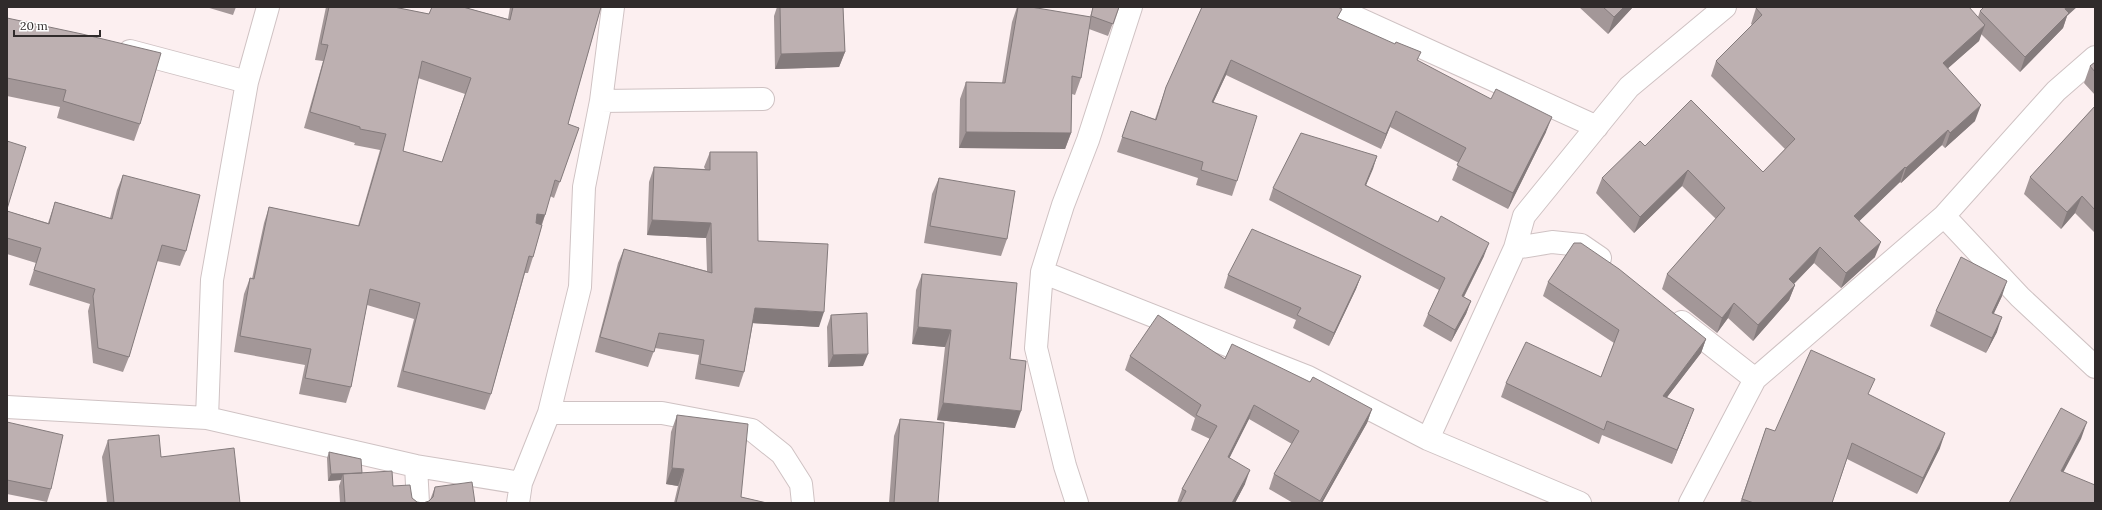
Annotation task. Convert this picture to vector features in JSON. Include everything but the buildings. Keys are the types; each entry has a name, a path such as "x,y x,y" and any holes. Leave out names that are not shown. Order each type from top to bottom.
{"street":[{"path":"207,418 212,280 247,82 268,7"},
{"path":"7,407 207,418 416,466 520,493 548,413 580,287 584,187 601,101 613,7"},
{"path":"1077,503 1065,466 1036,348 1042,272 1063,205 1088,140 1131,7"},
{"path":"1333,7 1596,127"},
{"path":"1428,440 1516,248 1524,216 1629,87 1725,7"},
{"path":"112,46 247,82"},
{"path":"1690,503 1755,379 1944,216 2056,91 2095,57"},
{"path":"601,101 763,99"},
{"path":"1944,216 2020,297 2095,367"},
{"path":"1516,248 1552,242 1581,244 1615,269"},
{"path":"1042,272 1308,378 1428,440 1580,503"},
{"path":"1664,307 1755,379"},
{"path":"548,413 662,413 752,430 782,454 801,484 803,503"},
{"path":"416,466 418,503"}]}
